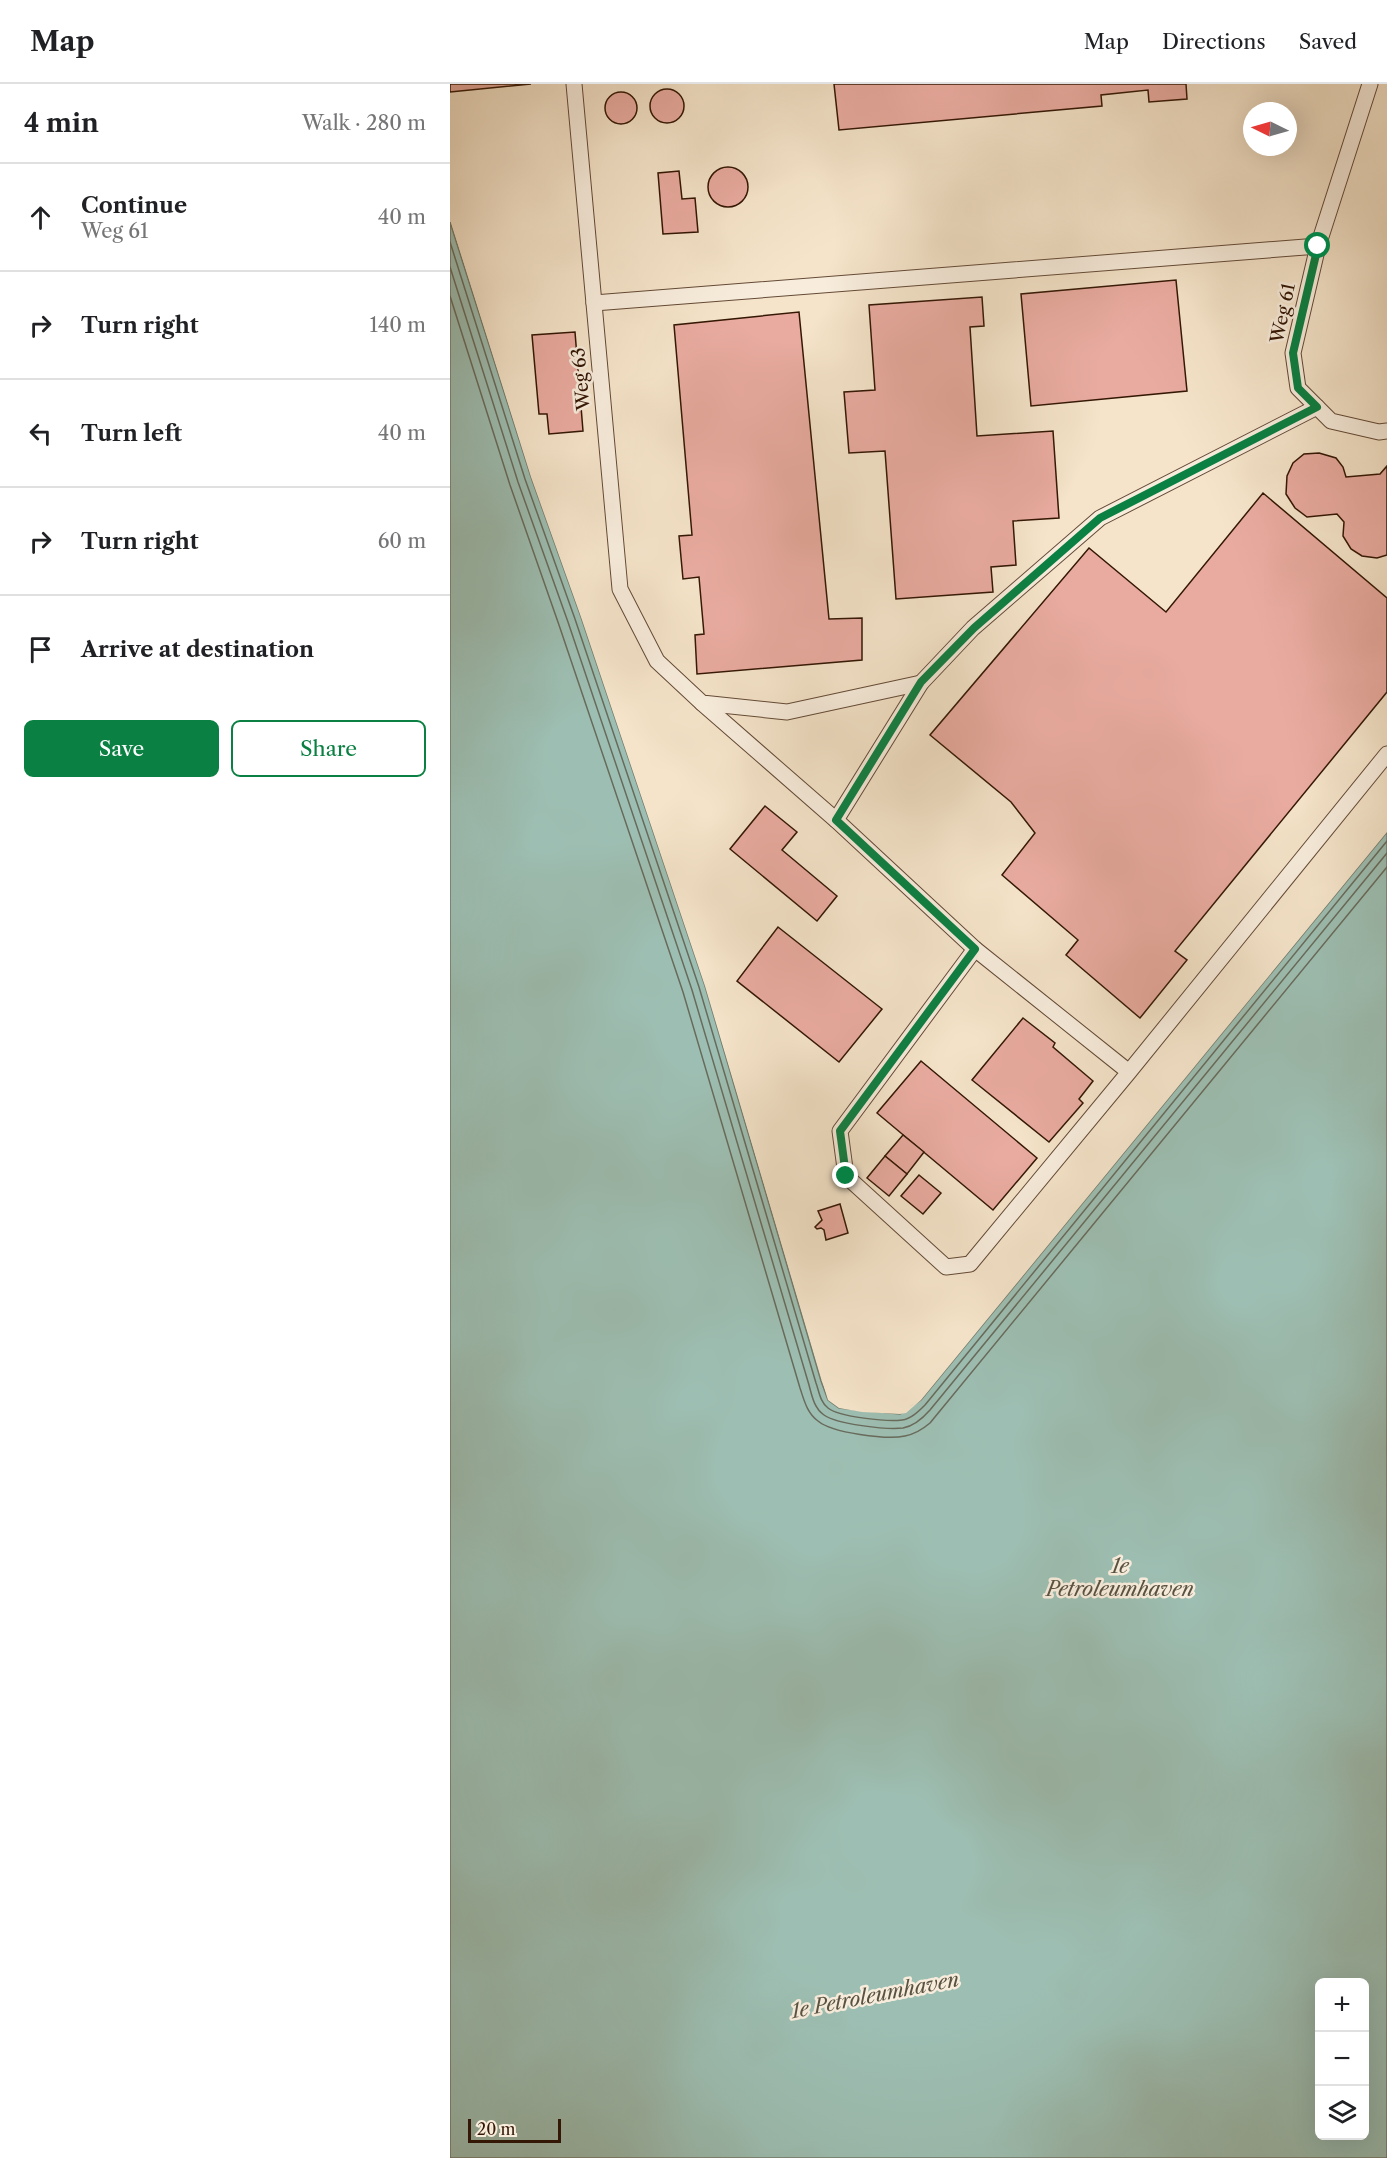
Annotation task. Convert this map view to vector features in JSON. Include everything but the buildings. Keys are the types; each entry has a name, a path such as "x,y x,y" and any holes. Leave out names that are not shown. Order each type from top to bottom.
{"lane":[{"name":"Weg 63","path":"574,84 620,590 657,661 836,820 975,949 1129,1072"},
{"name":"Weg 61","path":"1370,84 1318,246 1293,353 1298,388 1331,422 1379,432 1387,431"},
{"path":"594,303 1318,246"},
{"path":"836,820 921,682 974,628 1100,518 1317,407"},
{"path":"702,703 787,712 921,682"},
{"path":"975,949 840,1131 846,1176 946,1267 970,1264 1387,754"}],"water":[{"name":"1e Petroleumhaven","path":"450,222 531,477 581,617 705,986 821,1381 828,1400 839,1408 900,1414 921,1400 1387,832 1387,2158 450,2158"}],"pier":[{"path":"450,219 453,221 534,476 584,616 707,985 824,1380 834,1402 862,1409 900,1411 912,1405 919,1398 1387,829 1387,832 921,1400 906,1413 862,1412 839,1408 828,1400 705,986 581,617 531,477"}],"route":[{"path":"846,1176 840,1131 975,949 836,820 921,682 974,628 1100,518 1317,407 1298,388 1293,353 1318,246"}]}
